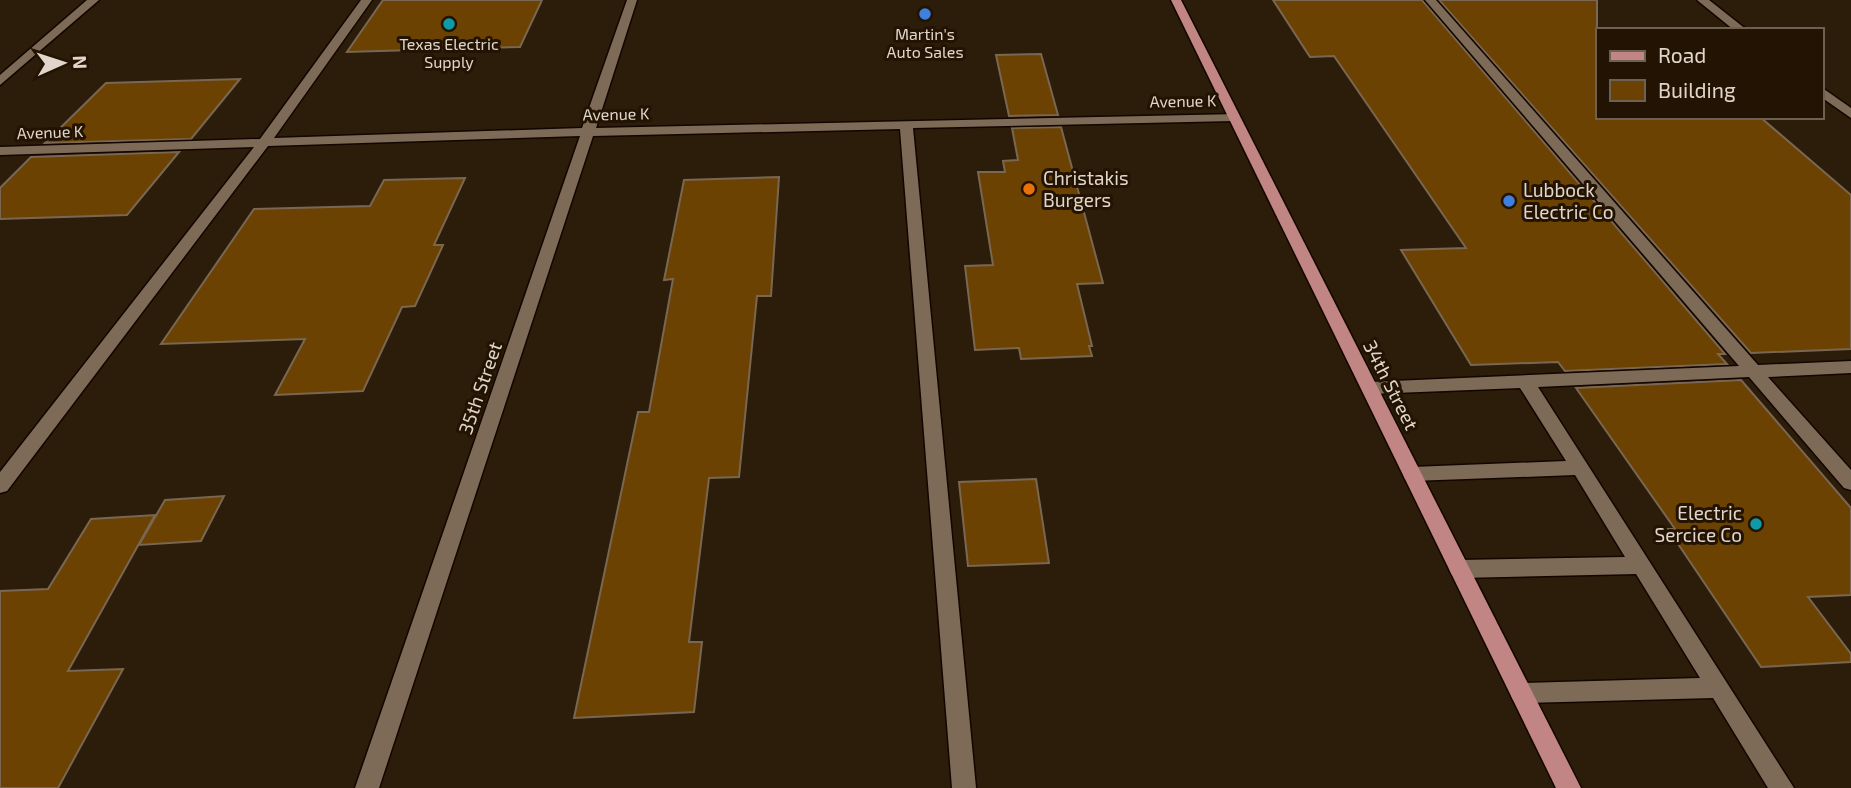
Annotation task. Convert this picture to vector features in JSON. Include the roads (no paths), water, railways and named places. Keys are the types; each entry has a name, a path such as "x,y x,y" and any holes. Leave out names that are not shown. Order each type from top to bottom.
{"main road":[{"name":"34th Street","path":"1175,0 1569,788"}],"street":[{"path":"0,81 94,0"},
{"path":"0,486 264,142 367,0"},
{"name":"35th Street","path":"367,788 632,0"},
{"path":"1430,0 1851,483"},
{"path":"1702,0 1738,28"},
{"path":"1823,93 1851,114"},
{"name":"Avenue K","path":"0,151 589,132 1234,117"},
{"path":"906,125 964,788"},
{"path":"1370,388 1851,367"},
{"path":"1525,382 1782,788"},
{"path":"1412,474 1579,468"},
{"path":"1460,569 1641,565"},
{"path":"1521,693 1718,688"}],"place":[{"name":"Martin's Auto Sales","path":"925,14"},
{"name":"Texas Electric Supply","path":"449,24"},
{"name":"Christakis Burgers","path":"1029,189"},
{"name":"Lubbock Electric Co","path":"1509,201"},
{"name":"Electric Sercice Co","path":"1756,524"}]}
